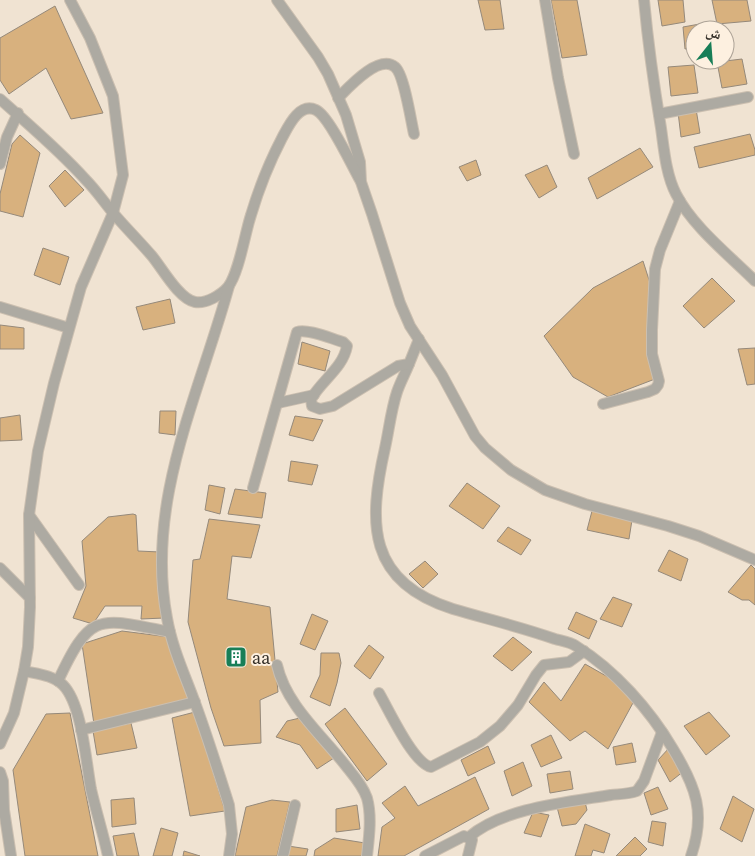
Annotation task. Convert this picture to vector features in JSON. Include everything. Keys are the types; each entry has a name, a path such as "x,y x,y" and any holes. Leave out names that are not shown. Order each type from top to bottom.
{"street":[{"path":"0,744 14,713 24,671 30,626 29,515 38,451 69,328 87,270 113,212 124,171 118,134 116,104 90,38 70,0"},
{"path":"277,0 328,74 346,115 358,153 361,182"},
{"path":"545,0 559,87 574,154"},
{"path":"644,0 659,114 671,181 680,201 711,239 755,281"},
{"path":"338,98 368,71 382,64 391,64 401,77 414,134"},
{"path":"659,114 748,97"},
{"path":"0,99 18,113 86,179 183,296 190,301 208,300 229,286"},
{"path":"228,856 232,834 229,805 170,632 165,602 162,555 166,503 188,412 237,265 250,216 265,171 288,127 299,113 310,108 317,110 338,140 361,182 400,303 419,339 442,374 475,436 485,448 511,470 530,482 558,495 699,536 755,560"},
{"path":"0,164 7,137 18,113"},
{"path":"603,404 648,392 655,389 658,385 659,381 652,354 655,269 660,250 680,201"},
{"path":"0,307 69,328"},
{"path":"253,488 297,332 300,331 343,342 347,346 333,374 311,399 312,406 320,409 333,406 395,367 409,364"},
{"path":"419,339 397,393 377,484 375,520 378,541 384,555 396,574 413,590 432,600 452,608 533,630 574,644 608,670 636,698 662,732 683,765 696,801 699,826 691,856"},
{"path":"278,403 314,395"},
{"path":"29,515 78,585"},
{"path":"0,568 30,598"},
{"path":"58,681 78,642 84,634 98,624 114,622 170,632"},
{"path":"379,693 408,745 425,766 431,767 480,742 500,726 518,705 544,665 569,662 584,651"},
{"path":"277,665 286,688 300,711 328,743 364,792 369,812 367,856"},
{"path":"24,671 50,677 58,681 71,695 81,730 92,791 108,856"},
{"path":"81,730 195,702"},
{"path":"425,856 456,839 464,836 469,837 488,824 527,811 637,791 644,781 662,732"},
{"path":"0,772 3,781 4,810 11,856"},
{"path":"283,856 295,805"},
{"path":"468,856 472,841 469,837"}],"building":[{"path":"478,0 500,0 504,29 485,30"},
{"path":"551,0 577,0 587,55 562,58"},
{"path":"658,0 683,0 685,22 662,26"},
{"path":"712,0 747,0 751,21 735,22 735,20 716,20"},
{"path":"55,6 103,113 71,119 46,68 9,94 0,80 0,38"},
{"path":"683,27 685,27 685,49"},
{"path":"742,59 747,84 722,88 719,70 735,70 735,60"},
{"path":"685,66 685,70 695,70 698,93 671,96 668,67"},
{"path":"696,109 700,133 681,137 678,112"},
{"path":"750,134 755,155 699,168 694,147"},
{"path":"20,135 40,153 23,217 0,211 0,194 12,144"},
{"path":"640,148 653,167 597,199 588,178"},
{"path":"476,160 481,175 467,181 459,167"},
{"path":"547,165 557,187 539,198 525,175"},
{"path":"65,170 84,190 65,207 49,186"},
{"path":"43,248 69,257 60,285 34,275"},
{"path":"643,261 650,283 655,379 608,397 573,377 544,336 593,288"},
{"path":"712,278 735,301 704,328 683,306"},
{"path":"170,299 175,323 143,330 136,307"},
{"path":"0,325 24,328 24,349 0,349"},
{"path":"302,342 330,351 325,371 298,364"},
{"path":"755,348 755,384 747,385 738,349"},
{"path":"160,411 176,411 175,435 159,433"},
{"path":"20,415 22,440 0,441 0,418"},
{"path":"295,416 323,420 313,441 289,435"},
{"path":"291,461 318,465 312,485 288,481"},
{"path":"467,483 500,506 483,529 449,506"},
{"path":"209,485 225,488 220,514 205,510"},
{"path":"235,489 266,493 262,518 228,514"},
{"path":"592,511 632,520 629,539 587,530"},
{"path":"136,515 138,551 160,552 164,618 141,619 142,606 105,606 93,624 73,618 86,586 82,541 108,517"},
{"name":"aa","path":"209,519 260,525 251,558 232,556 227,599 270,607 278,692 260,700 261,743 224,746 211,708 188,622 193,560 200,559"},
{"path":"508,527 531,540 521,555 497,541"},
{"path":"669,550 688,559 681,581 658,571"},
{"path":"425,561 438,574 423,588 409,574"},
{"path":"751,565 755,569 755,605 749,600 742,600 728,592"},
{"path":"613,597 632,604 622,627 600,619"},
{"path":"576,612 597,621 589,639 568,629"},
{"name":"aa","path":"312,614 328,621 315,650 300,644"},
{"path":"122,631 169,637 192,700 94,724 82,644"},
{"path":"513,637 532,652 512,671 493,656"},
{"path":"369,645 384,657 370,679 354,666"},
{"name":"aa","path":"321,653 339,653 341,663 330,706 310,697 320,675"},
{"path":"585,664 608,677 634,701 608,749 585,731 570,741 529,702 544,682 561,701"},
{"path":"345,708 387,764 367,781 325,724"},
{"path":"195,712 225,811 190,816 172,718"},
{"path":"709,712 730,736 706,755 684,726"},
{"path":"70,713 98,856 25,856 13,770 46,714"},
{"path":"300,718 334,758 317,769 300,745 276,737 287,721"},
{"path":"131,723 137,748 97,755 93,731"},
{"path":"551,735 562,758 541,767 531,745"},
{"path":"632,743 636,762 616,765 613,747"},
{"path":"488,746 495,763 468,776 461,760"},
{"path":"670,747 684,771 670,782 658,760"},
{"path":"523,762 532,786 512,796 504,771"},
{"path":"570,771 573,789 550,793 547,774"},
{"path":"475,777 489,809 404,856 378,856 382,827 395,818 382,803 405,786 418,806"},
{"path":"658,787 668,809 651,815 644,793"},
{"path":"733,796 754,809 742,842 720,829"},
{"path":"134,798 136,824 112,827 111,800"},
{"path":"272,800 290,802 277,856 235,856 246,807"},
{"path":"585,802 587,810 576,824 562,826 557,807"},
{"path":"357,805 360,829 336,832 336,809"},
{"path":"533,812 549,815 541,837 524,833"},
{"path":"652,821 666,823 663,846 648,842"},
{"path":"585,824 610,834 604,853 593,850 591,856 575,856"},
{"path":"161,828 178,833 172,856 153,856"},
{"path":"134,833 139,856 117,856 113,836"},
{"path":"635,837 647,849 640,856 616,856"},
{"path":"334,838 365,843 362,856 314,856 315,850"},
{"path":"288,846 308,849 306,856 285,856"},
{"path":"184,851 200,856 183,856"}],"place":[{"name":"aa","path":"236,657"}]}
